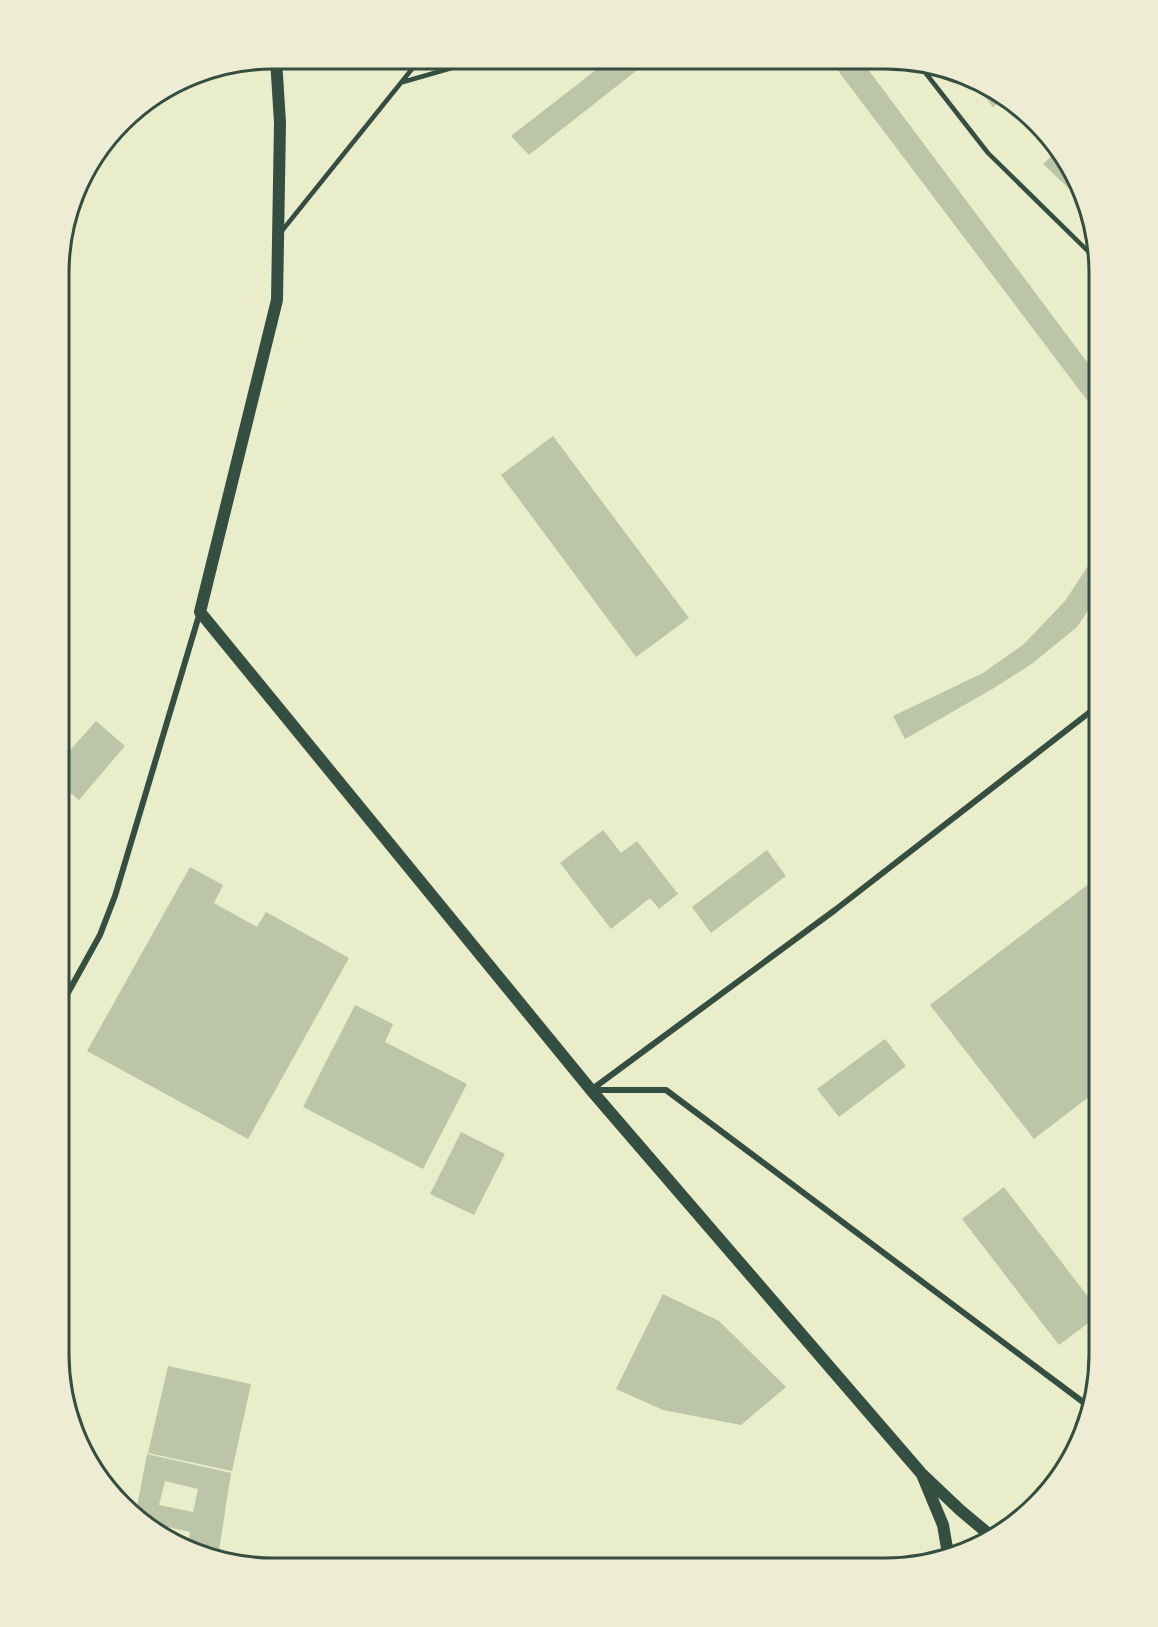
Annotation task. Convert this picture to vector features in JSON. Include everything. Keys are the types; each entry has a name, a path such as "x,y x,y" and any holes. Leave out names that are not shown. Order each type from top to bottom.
{"main road":[{"path":"277,69 280,123 277,300 200,612 591,1090 921,1473 985,1531"},
{"path":"921,1473 943,1525 947,1548"}],"street":[{"path":"69,991 100,935 115,896 200,612"},
{"path":"591,1090 835,910 1089,713"},
{"path":"591,1090 666,1089 1083,1402"}],"lane":[{"path":"278,236 413,69"},
{"path":"403,82 448,69"},
{"path":"926,74 988,153 1088,252"}],"building":[{"path":"597,69 639,69 529,155 511,136"},
{"path":"837,69 868,69 1089,365 1089,403"},
{"path":"983,95 998,103 993,107"},
{"path":"1052,156 1071,190 1043,164"},
{"path":"553,436 689,618 636,657 501,475"},
{"path":"1089,564 1089,609 1077,627 1033,663 905,739 893,716 983,673 1024,644 1065,601"},
{"path":"96,721 125,746 79,800 69,792 69,752"},
{"path":"603,830 621,853 637,841 678,894 659,909 650,898 611,929 560,863"},
{"path":"767,850 786,876 711,933 692,907"},
{"path":"190,867 223,885 214,903 257,927 266,912 349,958 248,1139 87,1051"},
{"path":"1089,884 1089,1097 1034,1139 930,1005"},
{"path":"355,1005 393,1024 385,1042 467,1084 423,1169 303,1107"},
{"path":"885,1039 906,1066 839,1117 817,1089"},
{"path":"461,1132 505,1154 474,1215 430,1194"},
{"path":"1004,1187 1089,1298 1089,1322 1059,1345 962,1219"},
{"path":"663,1294 719,1321 786,1387 741,1425 663,1410 616,1389"},
{"path":"168,1366 251,1384 232,1471 148,1453"},
{"path":"147,1454 231,1473 219,1551 189,1539 190,1532 163,1526 137,1506","holes":["165,1481 198,1489 193,1512 159,1505"]}]}
